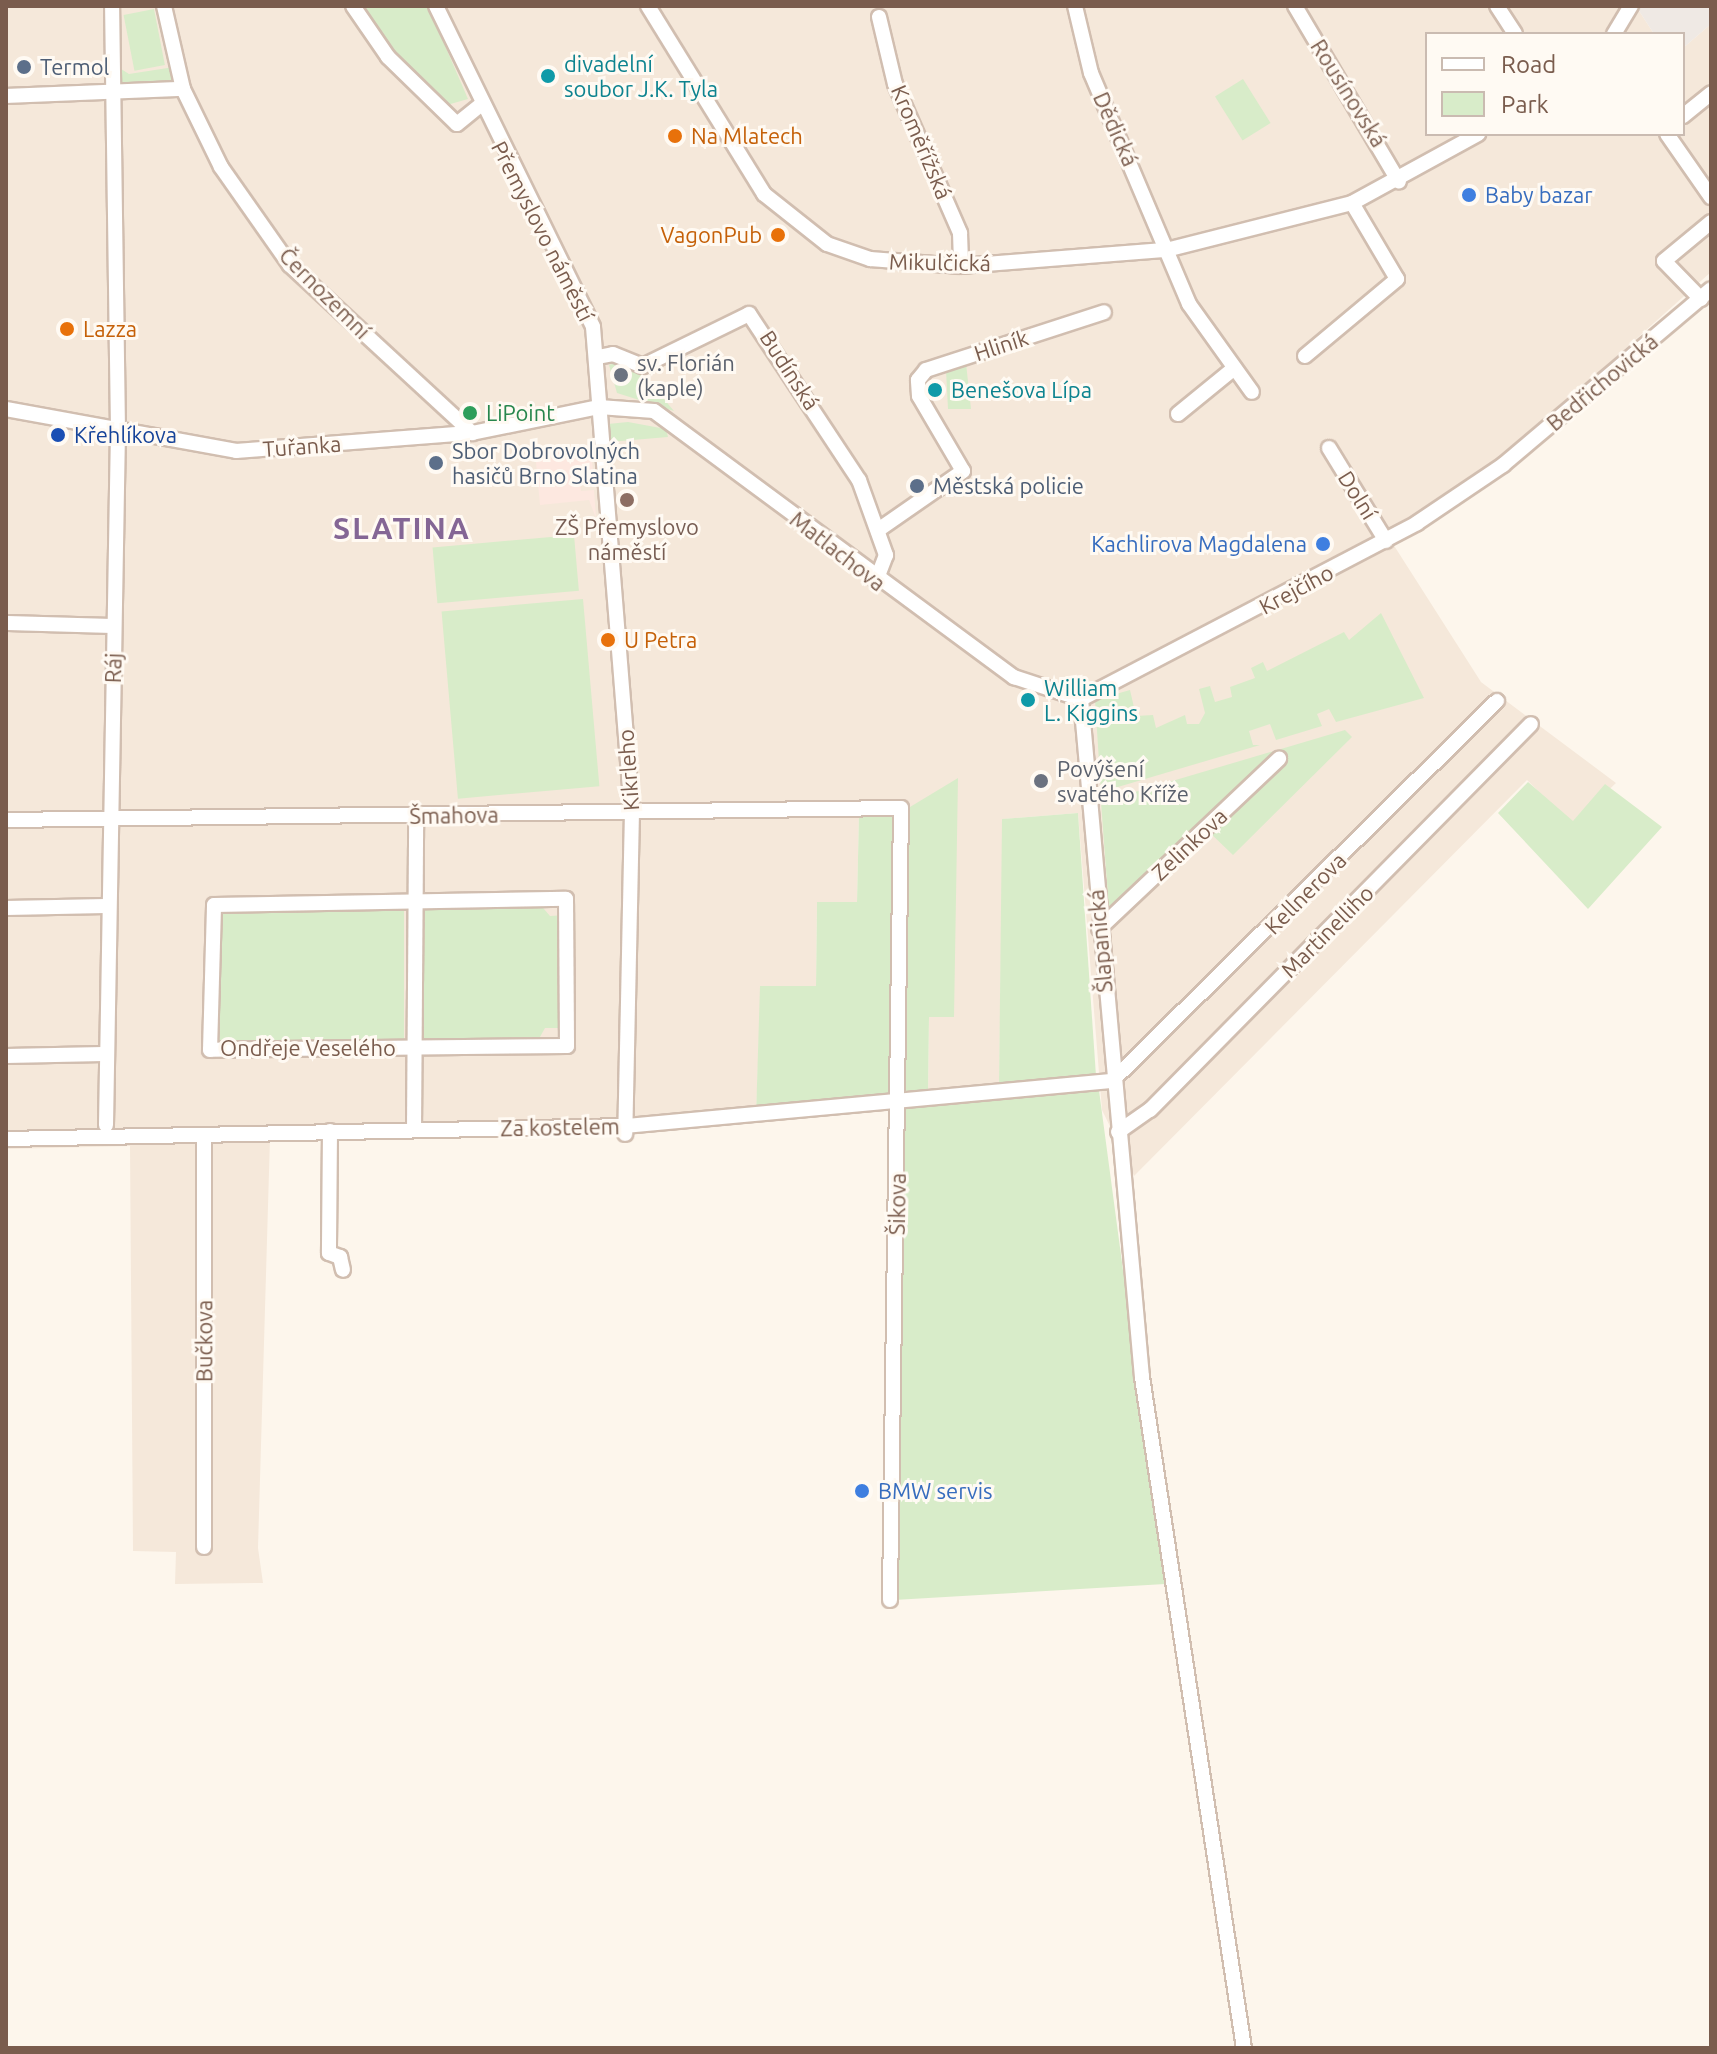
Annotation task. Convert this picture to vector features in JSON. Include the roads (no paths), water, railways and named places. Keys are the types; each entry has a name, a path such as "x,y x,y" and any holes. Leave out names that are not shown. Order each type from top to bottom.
{"street":[{"path":"112,6 110,95 118,430"},
{"name":"Černozemní","path":"164,6 183,89 221,167 290,265 472,433"},
{"path":"353,6 381,48 457,124 479,106"},
{"name":"Přemyslovo náměstí","path":"436,6 479,106 591,319 598,357 599,407"},
{"name":"Mikulčická","path":"648,6 728,147 773,204 827,244 870,259 961,266 1166,250 1352,203 1399,182 1475,136"},
{"name":"Dědická","path":"1075,6 1091,73 1166,250"},
{"name":"Rousínovská","path":"1295,6 1399,182"},
{"path":"1497,6 1514,32"},
{"path":"1615,32 1631,6"},
{"name":"Kroměřížská","path":"879,17 895,84 960,233 961,266"},
{"path":"6,96 110,95 183,89"},
{"path":"1685,114 1711,93"},
{"path":"1668,136 1711,197"},
{"path":"1305,356 1397,279 1352,203"},
{"name":"Bedřichovická","path":"1503,465 1706,294 1664,261 1711,222"},
{"path":"1166,250 1232,370 1252,392"},
{"name":"Hliník","path":"881,528 963,471 919,396 918,380 926,370 1104,312"},
{"name":"Budínská","path":"598,357 613,354 643,366 749,314 827,428 881,528 886,555 876,581"},
{"path":"1178,414 1232,370"},
{"name":"Matlachova","path":"599,407 628,406 674,422 876,581 1014,677 1081,699"},
{"name":"Tuřanka","path":"6,409 236,451 472,433 599,407"},
{"name":"Kikrleho","path":"599,407 632,811 626,1130"},
{"name":"Ráj","path":"106,1125 106,906 118,430"},
{"name":"Dolní","path":"1329,448 1386,541"},
{"name":"Krejčího","path":"1081,699 1386,541 1503,465"},
{"path":"6,623 114,626"},
{"name":"Šlapanická","path":"1081,699 1121,1183 1142,1377 1244,2047"},
{"name":"Kellnerova","path":"1112,1081 1497,701"},
{"name":"Martinelliho","path":"1118,1132 1150,1110 1531,724"},
{"name":"Zelinkova","path":"1099,929 1279,759"},
{"name":"Šmahova","path":"6,820 901,808"},
{"name":"Šikova","path":"890,1600 901,808"},
{"name":"Ondřeje Veselého","path":"414,1130 416,816"},
{"name":"Ondřeje Veselého","path":"415,899 566,899 567,1046 210,1050 214,905 415,899"},
{"path":"6,908 106,906"},
{"path":"6,1056 104,1054"},
{"name":"Za kostelem","path":"6,1139 330,1131 626,1130 899,1100 1112,1081"},
{"path":"330,1131 329,1253 340,1257 343,1270"},
{"name":"Bučkova","path":"204,1135 204,1547"}],"place":[{"name":"Termol","path":"24,67"},
{"name":"divadelní soubor J.K. Tyla","path":"548,76"},
{"name":"Na Mlatech","path":"675,136"},
{"name":"Baby bazar","path":"1469,195"},
{"name":"VagonPub","path":"778,235"},
{"name":"Lazza","path":"67,329"},
{"name":"sv. Florián (kaple)","path":"621,375"},
{"name":"Benešova Lípa","path":"935,390"},
{"name":"LiPoint","path":"470,413"},
{"name":"Křehlíkova","path":"58,435"},
{"name":"Sbor Dobrovolných hasičů Brno Slatina","path":"436,463"},
{"name":"Městská policie","path":"917,486"},
{"name":"ZŠ Přemyslovo náměstí","path":"627,500"},
{"name":"Kachlirova Magdalena","path":"1323,544"},
{"name":"U Petra","path":"608,640"},
{"name":"William L. Kiggins","path":"1028,700"},
{"name":"Povýšení svatého Kříže","path":"1041,781"},
{"name":"BMW servis","path":"862,1491"}],"district":[{"name":"SLATINA","path":"402,528"}]}
